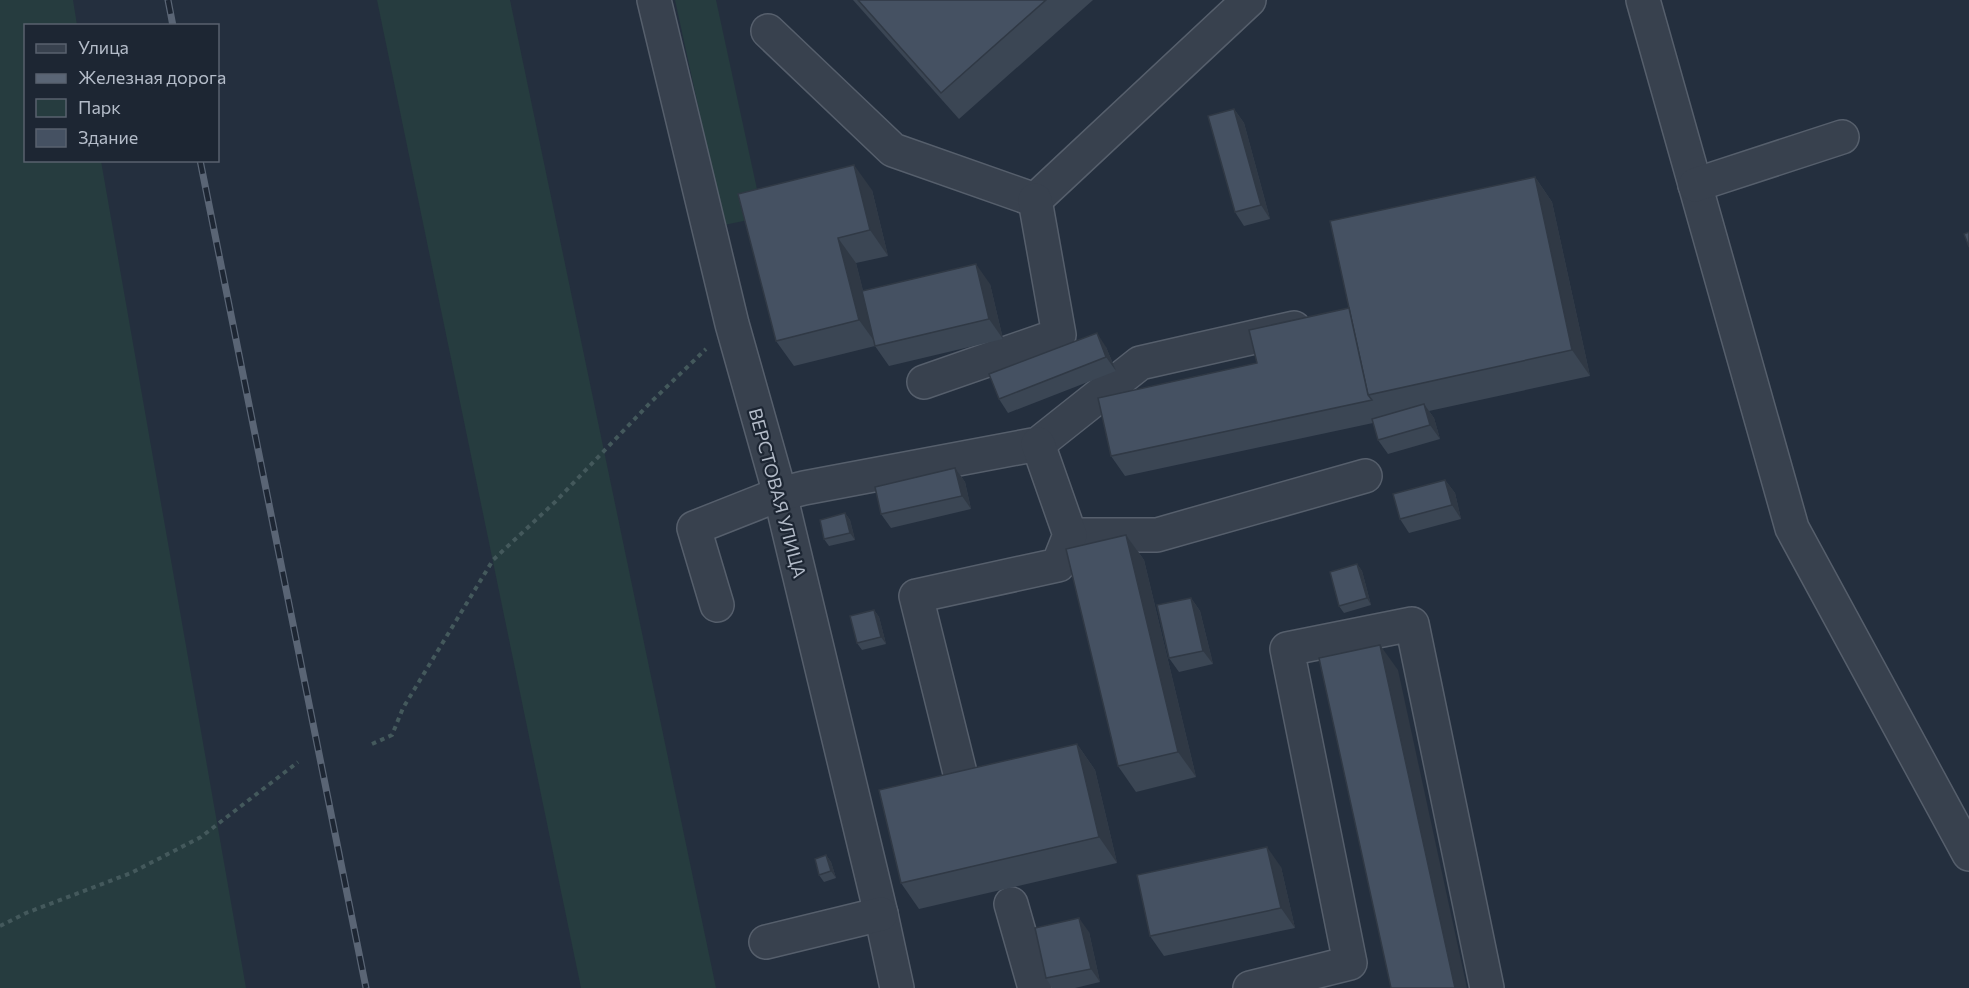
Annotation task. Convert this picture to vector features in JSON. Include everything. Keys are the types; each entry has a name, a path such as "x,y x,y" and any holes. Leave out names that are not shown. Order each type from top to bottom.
{"street":[{"name":"ВЕРСТОВАЯ УЛИЦА","path":"654,0 732,324 780,494 897,988"},
{"path":"1035,200 1249,0"},
{"path":"1643,0 1792,528 1969,854"},
{"path":"768,31 893,150 1035,200"},
{"path":"1695,185 1842,137"},
{"path":"924,382 1059,335 1035,200"},
{"path":"717,604 694,528 780,494 804,488 1038,444 1140,363 1325,321"},
{"path":"962,781 916,596 1058,565 1070,535 1038,444"},
{"path":"1070,535 1157,535 1365,477"},
{"path":"1250,988 1350,963 1287,649 1412,624 1486,988"},
{"path":"1011,904 1035,988"},
{"path":"766,942 881,914"}],"path":[{"path":"372,744 392,735 403,708 493,560 555,502 651,402 732,324"},
{"path":"0,926 26,913 131,873 201,837 298,762"}],"green space":[{"path":"0,0 73,0 77,24 24,24 24,162 101,162 246,988 0,988"},
{"path":"377,0 510,0 716,988 581,988"},
{"path":"675,0 716,0 763,217 724,225"}],"building":[{"path":"858,0 1046,0 941,93"},
{"path":"1234,109 1261,205 1235,212 1208,116"},
{"path":"854,165 870,230 838,238 859,320 776,341 738,194"},
{"path":"1535,177 1572,350 1368,395 1330,221"},
{"path":"1969,232 1969,247 1964,234"},
{"path":"976,264 989,319 875,346 862,291"},
{"path":"1349,308 1368,395 1372,400 1111,456 1098,398 1257,363 1249,330"},
{"path":"1097,333 1106,357 999,399 989,374"},
{"path":"1424,404 1430,425 1378,440 1372,419"},
{"path":"955,468 962,496 881,514 875,487"},
{"path":"1445,480 1452,505 1400,519 1393,494"},
{"path":"845,513 850,533 824,539 820,520"},
{"path":"1126,535 1178,752 1118,766 1066,549"},
{"path":"1357,564 1367,598 1339,606 1330,572"},
{"path":"1191,598 1203,651 1169,658 1157,605"},
{"path":"874,610 881,637 857,643 850,616"},
{"path":"1380,645 1455,988 1391,988 1319,658"},
{"path":"1077,744 1099,837 901,883 879,790"},
{"path":"1267,847 1281,908 1150,936 1137,875"},
{"path":"826,855 831,871 819,875 815,859"},
{"path":"1079,918 1091,969 1046,978 1035,928"}],"railway":[{"path":"168,0 173,24"},
{"path":"200,162 366,988"}]}
